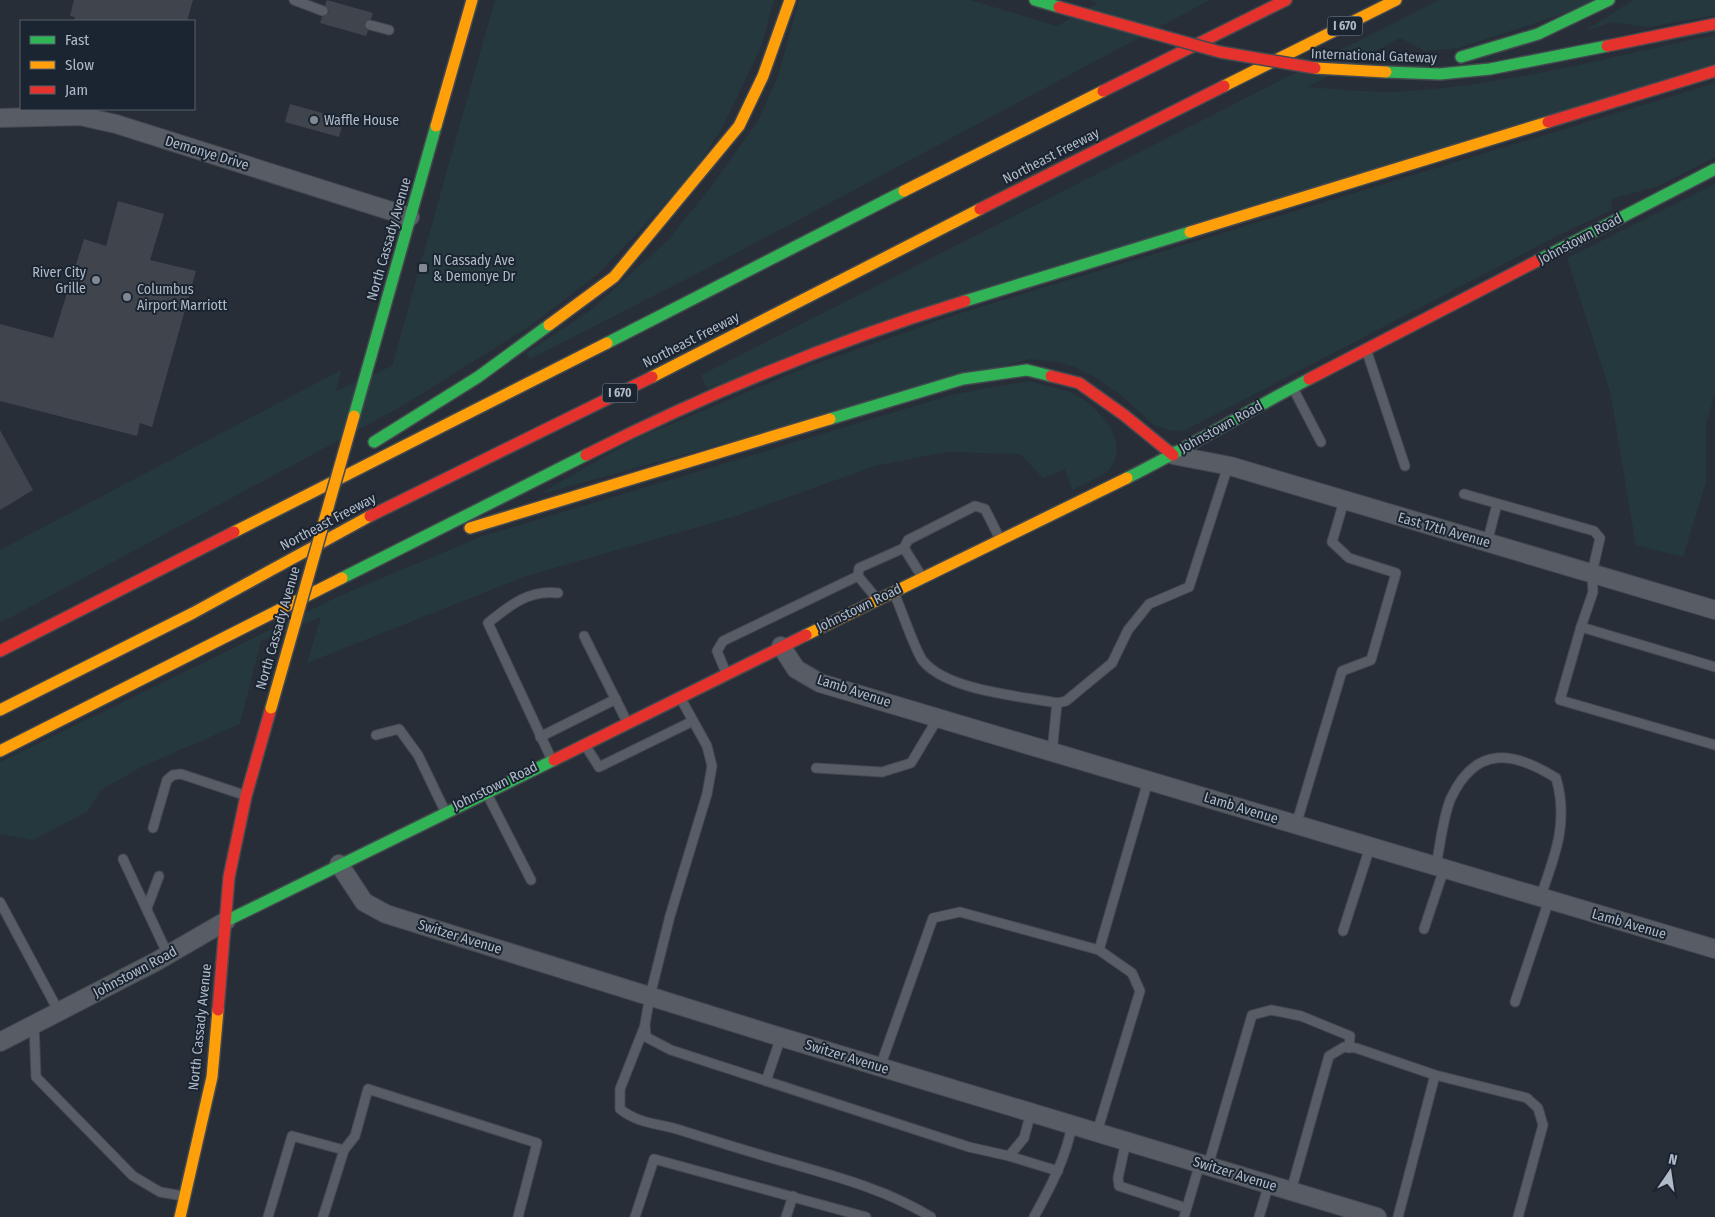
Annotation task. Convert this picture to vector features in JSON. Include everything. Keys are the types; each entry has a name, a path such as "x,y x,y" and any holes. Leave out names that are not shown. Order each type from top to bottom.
{"main road":[{"name":"North Cassady Avenue","path":"180,1217 212,1077 229,877 246,796 472,0"},
{"path":"265,518 363,450 478,377 614,277 739,126 763,76 790,0"},
{"name":"International Gateway","path":"1035,0 1185,43 1268,63 1331,72 1440,74 1490,69 1715,24"},
{"path":"1214,36 1268,0"},
{"path":"0,651 265,518 443,424 1286,0"},
{"name":"Northeast Freeway","path":"0,710 192,613 389,506 560,424 980,208 1396,0"},
{"path":"1386,72 1487,52 1534,36 1582,16 1609,0"},
{"path":"0,751 633,431 731,387 851,340 1036,279 1715,71"},
{"name":"Johnstown Road","path":"226,921 485,791 1173,455 1233,419 1715,169"},
{"path":"386,556 553,501 954,382 1027,370 1079,383 1124,415 1173,455"}],"street":[{"name":"Demonye Drive","path":"0,118 80,116 116,124 410,217"},
{"name":"East 17th Avenue","path":"1173,455 1228,466 1715,610"},
{"name":"Lamb Avenue","path":"781,646 796,669 820,682 1715,949"},
{"name":"Switzer Avenue","path":"339,864 364,902 386,914 781,1037 1377,1217"},
{"name":"Johnstown Road","path":"0,1042 168,955 226,921"}],"lane":[{"path":"294,0 323,11"},
{"path":"370,24 389,30"},
{"path":"1366,350 1405,466"},
{"path":"1293,388 1322,442"},
{"path":"893,591 923,660 946,678 984,689 1058,703 1066,701 1112,663 1128,630 1149,604 1189,587 1228,466"},
{"path":"1464,494 1594,531 1600,538 1592,573 1593,592 1560,700 1715,745"},
{"path":"1296,825 1342,671 1371,660 1396,573 1349,558 1332,542 1344,501"},
{"path":"1486,542 1497,504"},
{"path":"858,576 860,568 904,548 908,540 975,506 985,509 1000,539"},
{"path":"904,548 922,577"},
{"path":"858,576 877,599"},
{"path":"726,673 717,651 723,641 858,576"},
{"path":"551,759 488,623 513,602 548,592 558,593"},
{"path":"1581,627 1715,667"},
{"path":"584,636 627,722"},
{"path":"680,696 707,746 712,766 707,794 670,916 650,996 645,1025 620,1088 620,1109 633,1119 680,1130 745,1151 862,1184 915,1207 931,1217"},
{"path":"540,736 616,699"},
{"path":"1052,752 1058,703"},
{"path":"816,768 882,772 911,763 938,718"},
{"path":"584,743 599,767 693,721"},
{"path":"376,735 399,729 418,755 445,811"},
{"path":"1424,929 1440,868 1451,799 1467,772 1494,757 1511,757 1536,765 1556,778 1562,797 1563,819 1544,899 1515,1002"},
{"path":"153,828 167,780 173,775 181,774 246,796"},
{"path":"1099,950 1148,781"},
{"path":"485,791 531,880"},
{"path":"1343,931 1370,846"},
{"path":"123,859 168,955"},
{"path":"146,908 158,876"},
{"path":"0,902 59,1012"},
{"path":"880,1066 932,918 960,912 1099,950 1132,973 1140,991 1097,1132"},
{"path":"1126,1141 1118,1178 1119,1186 1185,1212 1204,1165 1252,1016 1271,1010 1301,1016 1350,1036 1349,1048"},
{"path":"34,1024 36,1077 133,1176 160,1192 185,1196"},
{"path":"645,1025 646,1037 671,1050 969,1147 1058,1170"},
{"path":"766,1081 781,1037"},
{"path":"1291,1191 1329,1056 1344,1047 1435,1075 1527,1098 1538,1108 1543,1126 1518,1217"},
{"path":"1398,1217 1435,1075"},
{"path":"323,1217 344,1150 355,1136 368,1089 537,1143 518,1217"},
{"path":"1009,1156 1024,1138 1032,1112"},
{"path":"1034,1217 1058,1170 1072,1125"},
{"path":"268,1217 292,1136 344,1150"},
{"path":"635,1217 654,1158 866,1217"},
{"path":"1259,1217 1269,1184"},
{"path":"786,1217 793,1196"}],"green space":[{"path":"495,0 774,0 761,47 722,128 691,176 599,273 530,326 404,405 0,623 0,550 341,370 336,391 392,366"},
{"path":"799,0 970,0 1057,26 1098,3 1089,0 1210,0 708,268 530,359 526,353 592,309 668,240 710,188 758,121 778,76"},
{"path":"1439,0 1594,0 1581,8 1459,48 1425,51 1400,38 1308,87 1393,92 1458,86 1569,67 1715,35 1715,63 707,388 701,375"},
{"path":"1633,0 1715,0 1715,15 1649,27 1612,22 1585,31"},
{"path":"1715,83 1715,157 1659,186 1611,199 1612,210 1559,235 1184,431 1169,430 1154,425 1122,396 1096,378 1075,367 1057,362 1030,359 538,495 633,440 807,367 954,315"},
{"path":"1715,184 1715,393 1706,424 1706,482 1683,557 1636,545 1611,395 1567,258"},
{"path":"1030,381 1074,394 1083,399 1101,415 1109,425 1117,446 1116,457 1108,470 1072,490 1065,469 1043,478 1020,454 946,452 875,466 733,517 526,576 307,663 321,617 261,641 240,724 143,766 101,790 87,812 33,840 0,834 0,762 337,597 480,537 955,394"}],"building":[{"path":"74,0 193,0 187,20 74,20 75,17 70,16"},
{"path":"327,0 373,13 371,19 364,23 368,31 366,36 320,23 322,17 329,13 325,5"},
{"name":"Waffle House","path":"290,104 344,119 339,137 285,122"},
{"name":"Columbus Airport Marriott","path":"118,201 164,214 150,260 196,271 152,427 140,423 137,436 0,401 0,324 53,338 84,239 106,246"},
{"path":"0,430 33,490 0,510"}],"traffic: fast":[{"path":"1035,0 1059,7"},
{"path":"1461,57 1538,34 1609,0"},
{"path":"1386,72 1440,74 1490,69 1607,46"},
{"path":"371,356 436,126"},
{"path":"1537,261 1715,169"},
{"path":"607,343 904,191"},
{"path":"965,301 1190,232"},
{"path":"374,442 478,377 549,325"},
{"path":"354,416 371,356"},
{"path":"830,419 963,379 1027,370 1051,376"},
{"path":"1127,478 1309,379"},
{"path":"342,578 586,455"},
{"path":"226,921 554,760"}],"traffic: slow":[{"path":"436,126 472,0"},
{"path":"549,325 614,277 739,126 763,76 790,0"},
{"path":"1224,86 1396,0"},
{"path":"1315,68 1386,72"},
{"path":"904,191 1103,91"},
{"path":"1190,232 1548,122"},
{"path":"652,377 980,209"},
{"path":"234,532 607,343"},
{"path":"271,708 354,416"},
{"path":"470,528 830,419"},
{"path":"806,635 1127,478"},
{"path":"0,710 193,613 370,516"},
{"path":"0,751 342,578"},
{"path":"180,1217 212,1077 218,1010"}],"traffic: jam":[{"path":"1103,91 1286,0"},
{"path":"1059,7 1220,52 1315,68"},
{"path":"1607,46 1715,24"},
{"path":"1548,122 1715,71"},
{"path":"980,209 1224,86"},
{"path":"1309,379 1537,261"},
{"path":"586,455 678,411 772,370 868,333 965,301"},
{"path":"1051,376 1079,383 1124,415 1173,455"},
{"path":"370,516 652,377"},
{"path":"0,651 234,532"},
{"path":"554,760 806,635"},
{"path":"218,1010 229,877 246,796 271,708"}],"place":[{"name":"Waffle House","path":"314,120"},
{"name":"N Cassady Ave & Demonye Dr","path":"423,268"},
{"name":"River City Grille","path":"96,280"},
{"name":"Columbus Airport Marriott","path":"127,297"}]}
